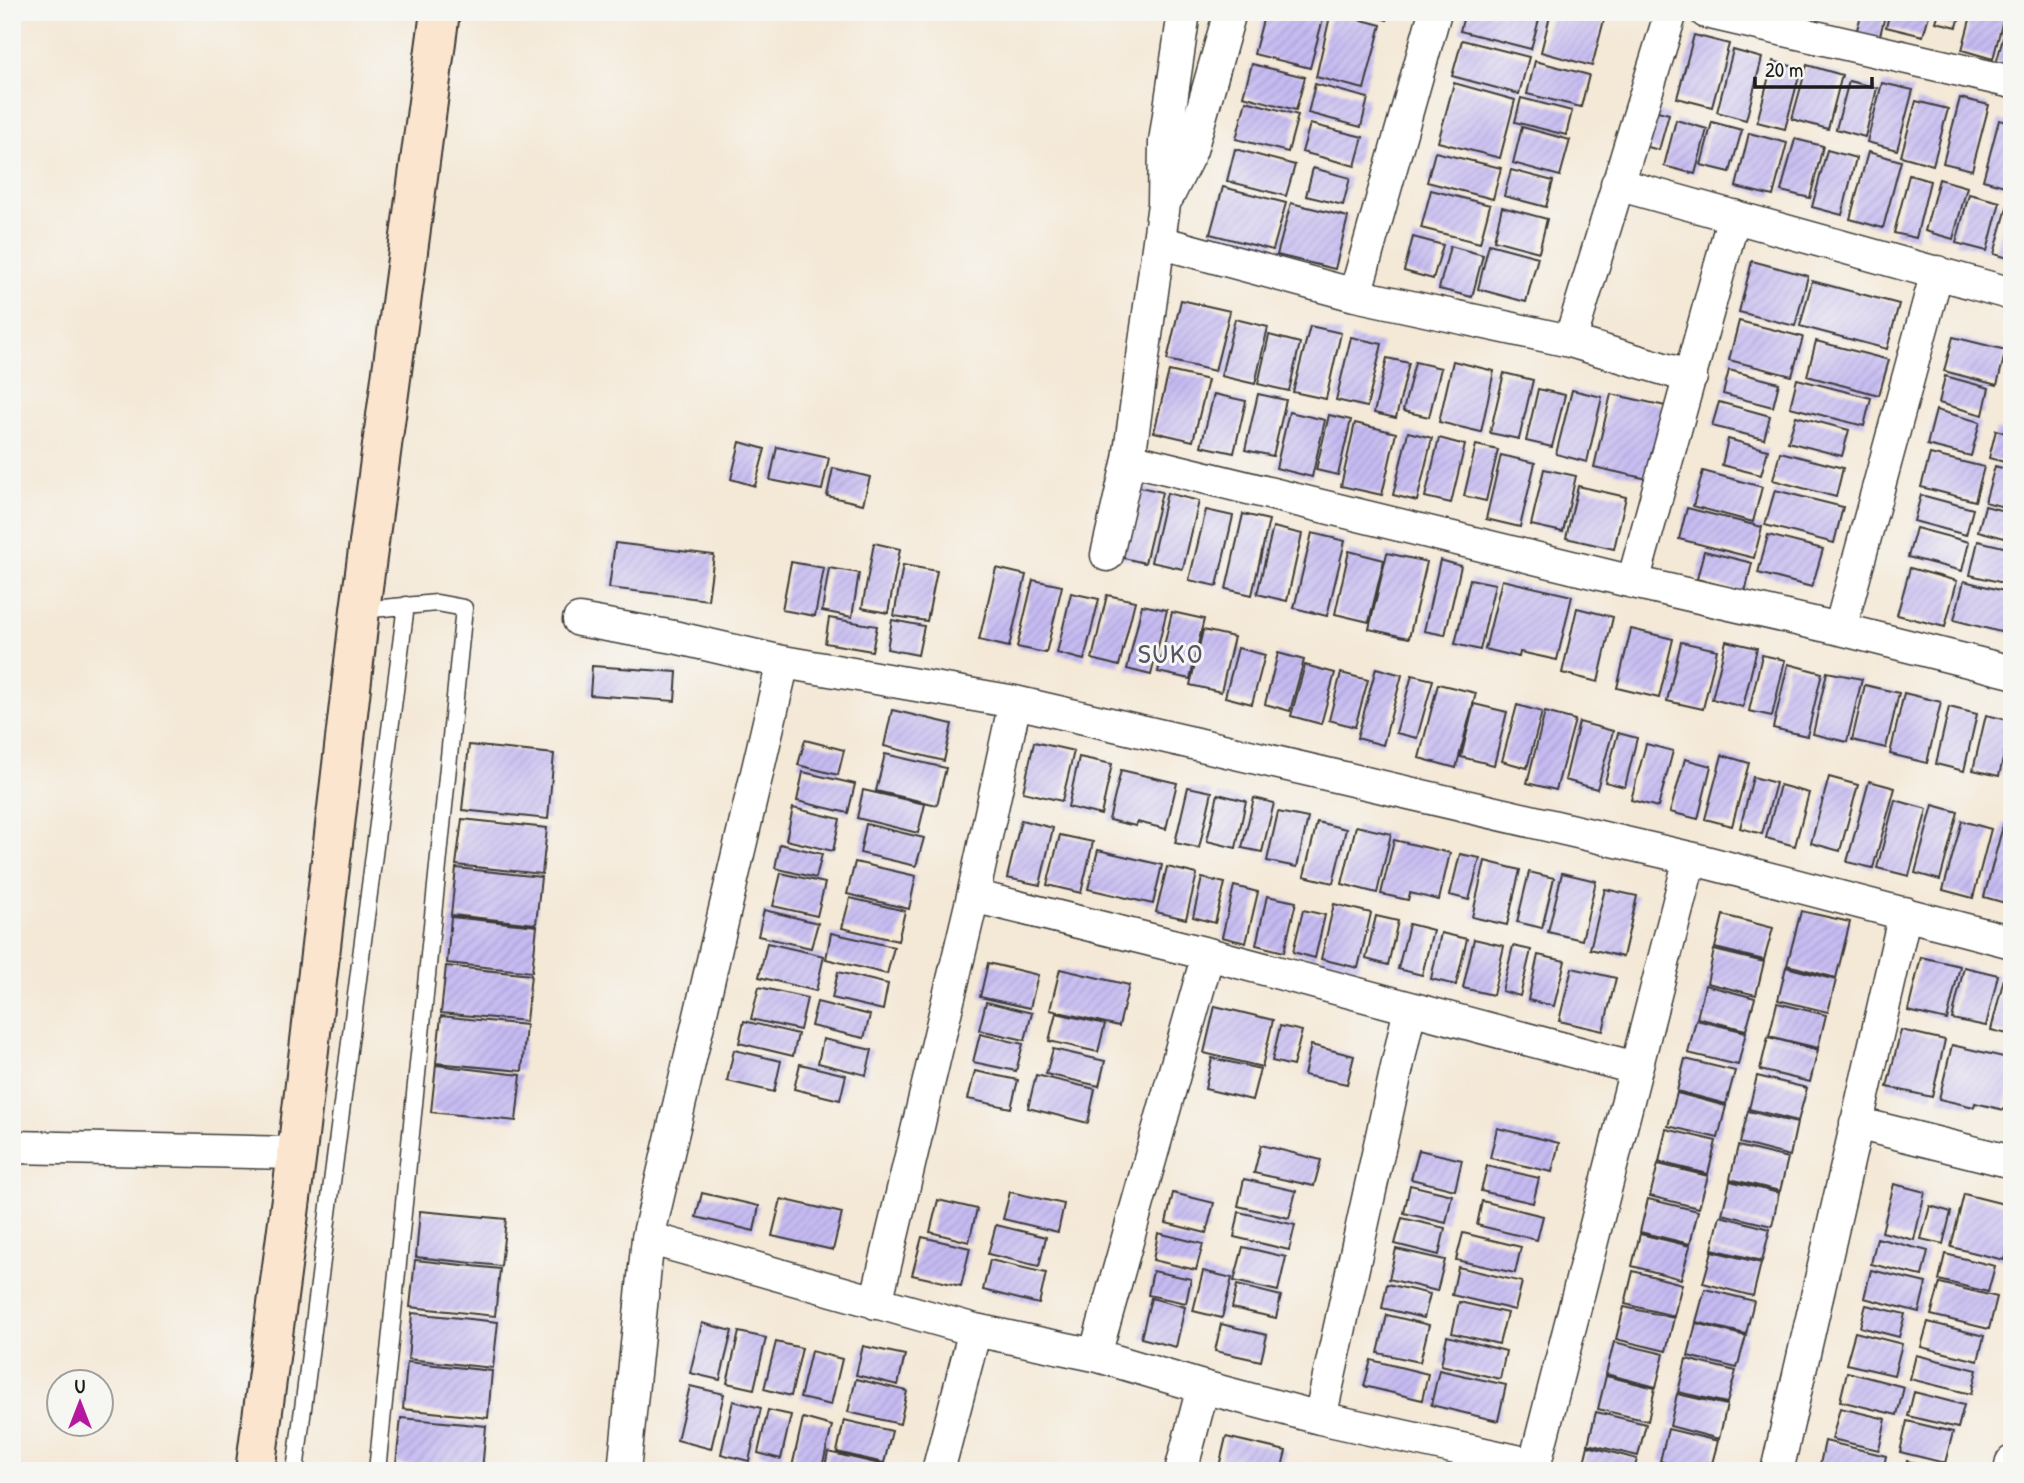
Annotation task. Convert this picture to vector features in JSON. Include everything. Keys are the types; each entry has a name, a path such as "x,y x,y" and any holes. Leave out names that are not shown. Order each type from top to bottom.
{"street":[{"path":"255,1471 297,1153 360,610 440,12"},
{"path":"1107,555 1129,459 1164,204 1165,142 1184,12"},
{"path":"1164,204 1191,150 1230,12"},
{"path":"1355,295 1435,12"},
{"path":"1570,341 1671,12"},
{"path":"1706,12 2012,82"},
{"path":"1617,184 2012,294"},
{"path":"1633,582 1734,216"},
{"path":"1159,242 1355,295 1570,341 1691,377"},
{"path":"1840,629 1937,272"},
{"path":"1129,459 2012,672"},
{"path":"579,620 674,637 783,662 1015,702 1690,858 2012,942"},
{"path":"633,1468 648,1238 783,662"},
{"path":"876,1303 973,896 1015,702"},
{"path":"648,1238 975,1330 1095,1355 1320,1418 1533,1468 1690,858"},
{"path":"973,896 1208,954 1635,1068"},
{"path":"1777,1471 1905,913"},
{"path":"1095,1355 1208,954"},
{"path":"1320,1418 1410,1008"},
{"path":"1856,1123 2012,1162"},
{"path":"12,1147 297,1153"},
{"path":"938,1471 975,1330"},
{"path":"1181,1471 1202,1387"},
{"path":"2010,1471 2012,1462"}],"lane":[{"path":"360,610 437,603 464,608 377,1471"},
{"path":"295,1471 406,605"}],"building":[{"path":"1265,12 1313,12 1324,15 1310,68 1254,54"},
{"path":"1331,12 1381,25 1364,89 1316,77"},
{"path":"1362,12 1389,12 1387,20"},
{"path":"1465,12 1541,12 1531,49 1460,31"},
{"path":"1551,12 1590,12 1605,16 1592,66 1541,52"},
{"path":"1862,12 1886,12 1879,39 1856,33"},
{"path":"1890,12 1930,12 1923,36 1886,27"},
{"path":"1939,12 1961,12 1957,27 1936,22"},
{"path":"1972,12 2005,12 1993,59 1962,50"},
{"path":"2012,12 2012,68 1996,64"},
{"path":"1694,35 1729,44 1712,107 1677,98"},
{"path":"1462,40 1529,57 1519,94 1452,76"},
{"path":"1733,50 1762,58 1746,120 1717,112"},
{"path":"1535,61 1589,75 1581,107 1527,94"},
{"path":"1773,61 1801,69 1785,129 1757,122"},
{"path":"1252,64 1305,77 1296,110 1243,96"},
{"path":"1807,65 1842,75 1828,129 1792,119"},
{"path":"1849,81 1877,88 1865,137 1836,129"},
{"path":"1454,83 1515,100 1500,158 1438,142"},
{"path":"1882,83 1913,90 1897,150 1867,142"},
{"path":"1315,84 1368,98 1361,127 1308,113"},
{"path":"1521,98 1572,111 1566,135 1515,122"},
{"path":"1960,98 1989,105 1972,170 1943,163"},
{"path":"1246,101 1298,115 1288,152 1236,139"},
{"path":"1916,101 1948,109 1933,165 1901,156"},
{"path":"1646,108 1669,114 1659,150 1637,144"},
{"path":"1676,120 1707,129 1695,174 1664,166"},
{"path":"1999,120 2012,123 2012,188 1983,180"},
{"path":"1712,122 1742,130 1730,172 1701,165"},
{"path":"1310,124 1363,137 1355,166 1302,152"},
{"path":"1522,127 1570,140 1560,176 1513,163"},
{"path":"1749,133 1787,143 1773,196 1736,187"},
{"path":"1795,139 1823,146 1810,198 1781,191"},
{"path":"1235,149 1295,165 1286,196 1227,181"},
{"path":"1827,150 1856,158 1842,215 1812,207"},
{"path":"1435,152 1501,168 1493,199 1427,182"},
{"path":"1868,152 1901,161 1883,228 1850,219"},
{"path":"1313,168 1350,178 1343,205 1306,196"},
{"path":"1511,170 1553,181 1546,207 1504,196"},
{"path":"1909,175 1930,181 1916,238 1894,233"},
{"path":"1939,179 1967,187 1953,239 1925,231"},
{"path":"1223,187 1286,203 1273,250 1210,234"},
{"path":"1431,190 1490,205 1480,243 1421,228"},
{"path":"1969,194 2000,202 1987,251 1956,243"},
{"path":"1291,203 1348,217 1335,269 1277,255"},
{"path":"2008,204 2012,205 2012,259 1994,254"},
{"path":"1502,207 1547,219 1539,252 1494,240"},
{"path":"1413,237 1443,245 1433,279 1404,271"},
{"path":"1489,244 1538,257 1526,302 1478,289"},
{"path":"1450,246 1483,255 1472,297 1439,289"},
{"path":"1752,261 1808,276 1795,326 1739,312"},
{"path":"1812,281 1899,304 1887,349 1800,326"},
{"path":"1181,300 1230,311 1215,371 1167,360"},
{"path":"1235,319 1268,327 1255,384 1221,376"},
{"path":"1739,321 1803,337 1792,376 1729,360"},
{"path":"1310,326 1341,333 1326,399 1293,392"},
{"path":"1269,335 1300,343 1289,391 1258,384"},
{"path":"1351,337 1382,344 1367,407 1336,400"},
{"path":"1953,337 2006,350 1997,385 1944,371"},
{"path":"1816,341 1889,360 1879,395 1807,376"},
{"path":"1387,358 1409,363 1396,418 1374,413"},
{"path":"1453,361 1494,371 1481,432 1439,422"},
{"path":"1415,362 1441,368 1429,417 1403,411"},
{"path":"1729,370 1779,383 1773,407 1723,394"},
{"path":"1169,371 1208,380 1193,441 1154,432"},
{"path":"1504,373 1533,380 1519,439 1490,433"},
{"path":"1945,376 1989,388 1983,415 1939,403"},
{"path":"1797,379 1871,398 1864,426 1790,407"},
{"path":"1538,389 1565,395 1552,447 1526,441"},
{"path":"1572,390 1602,397 1587,462 1556,454"},
{"path":"1214,394 1246,401 1234,453 1201,446"},
{"path":"1258,394 1286,400 1273,456 1245,450"},
{"path":"1611,394 1670,407 1652,480 1594,467"},
{"path":"1719,402 1770,416 1764,439 1712,426"},
{"path":"1936,410 1980,422 1971,456 1927,445"},
{"path":"1289,412 1325,420 1312,477 1276,468"},
{"path":"1329,415 1351,420 1338,475 1316,470"},
{"path":"1796,416 1849,430 1842,456 1788,442"},
{"path":"1355,423 1396,433 1382,495 1341,486"},
{"path":"1996,430 2012,435 2012,464 1989,458"},
{"path":"1408,432 1432,438 1417,501 1393,495"},
{"path":"1439,438 1465,445 1451,503 1425,497"},
{"path":"1728,439 1768,450 1761,475 1722,465"},
{"path":"740,442 765,449 755,486 731,479"},
{"path":"1476,445 1498,450 1486,501 1464,496"},
{"path":"777,447 829,458 822,490 770,480"},
{"path":"1780,452 1843,468 1836,497 1773,480"},
{"path":"1930,454 1984,467 1975,501 1921,487"},
{"path":"1501,455 1535,463 1520,527 1486,519"},
{"path":"1995,466 2012,471 2012,509 1985,502"},
{"path":"833,468 870,477 863,504 827,496"},
{"path":"1544,469 1576,476 1563,532 1531,525"},
{"path":"1703,471 1762,487 1753,522 1693,506"},
{"path":"1127,484 1162,492 1145,563 1111,555"},
{"path":"1578,486 1626,497 1614,549 1566,538"},
{"path":"1775,490 1843,507 1834,543 1765,525"},
{"path":"1167,493 1199,501 1183,569 1151,562"},
{"path":"1921,495 1973,509 1966,535 1914,521"},
{"path":"1985,506 2012,513 2012,540 1978,531"},
{"path":"1687,508 1762,527 1754,558 1679,539"},
{"path":"1206,510 1233,516 1217,586 1189,580"},
{"path":"1243,514 1269,520 1252,595 1226,589"},
{"path":"1273,527 1302,534 1287,601 1257,594"},
{"path":"1916,528 1969,542 1962,571 1908,557"},
{"path":"1312,533 1345,541 1327,616 1294,608"},
{"path":"1768,535 1823,549 1812,587 1758,573"},
{"path":"1978,541 2012,549 2012,585 1970,575"},
{"path":"615,543 714,555 708,600 609,588"},
{"path":"874,543 900,549 888,613 862,608"},
{"path":"1349,551 1384,560 1369,622 1335,614"},
{"path":"1704,551 1752,563 1745,592 1697,579"},
{"path":"1387,553 1427,562 1409,638 1369,629"},
{"path":"1440,560 1461,566 1445,635 1424,631"},
{"path":"791,562 824,568 815,616 782,610"},
{"path":"903,565 937,571 927,621 894,616"},
{"path":"829,568 859,573 852,617 822,611"},
{"path":"996,568 1026,575 1009,647 979,640"},
{"path":"1910,568 1957,581 1945,627 1897,615"},
{"path":"1470,579 1495,584 1480,650 1455,644"},
{"path":"1033,580 1062,586 1046,653 1017,647"},
{"path":"1502,580 1572,596 1557,660 1520,652 1519,657 1485,649"},
{"path":"1964,581 2012,593 2012,635 1954,620"},
{"path":"1071,593 1099,599 1084,660 1057,653"},
{"path":"1107,595 1135,601 1119,666 1092,659"},
{"path":"1142,605 1167,610 1151,675 1127,669"},
{"path":"1577,608 1613,617 1598,682 1562,673"},
{"path":"1172,612 1204,619 1190,679 1158,672"},
{"path":"829,618 877,626 872,651 825,643"},
{"path":"892,620 924,626 918,655 887,649"},
{"path":"1631,629 1673,639 1659,698 1617,688"},
{"path":"1203,630 1234,637 1221,692 1190,685"},
{"path":"1726,641 1757,648 1743,707 1712,699"},
{"path":"1681,642 1717,650 1703,709 1667,701"},
{"path":"1238,648 1265,655 1252,704 1225,697"},
{"path":"1278,653 1304,660 1290,711 1265,704"},
{"path":"1762,655 1785,660 1772,716 1749,711"},
{"path":"1788,664 1822,673 1807,736 1773,728"},
{"path":"1305,665 1335,673 1321,724 1291,716"},
{"path":"592,666 677,672 675,701 590,695"},
{"path":"1376,668 1402,675 1383,745 1357,738"},
{"path":"1827,672 1862,679 1847,742 1813,734"},
{"path":"1341,673 1368,680 1355,727 1329,720"},
{"path":"1412,675 1433,680 1417,738 1396,733"},
{"path":"1438,684 1476,693 1456,768 1419,758"},
{"path":"1865,685 1899,693 1886,748 1852,740"},
{"path":"1904,693 1941,702 1927,763 1890,754"},
{"path":"1474,704 1507,712 1494,765 1461,757"},
{"path":"1517,705 1542,712 1527,768 1502,761"},
{"path":"1949,707 1977,714 1964,771 1936,764"},
{"path":"892,710 952,724 944,761 884,746"},
{"path":"1545,712 1575,720 1556,790 1527,783"},
{"path":"1986,715 2012,721 1999,776 1973,770"},
{"path":"1579,722 1613,731 1597,789 1565,780"},
{"path":"1618,733 1637,738 1625,787 1605,782"},
{"path":"805,740 844,750 838,775 798,765"},
{"path":"1034,742 1074,751 1062,801 1023,792"},
{"path":"1646,744 1673,751 1658,807 1631,800"},
{"path":"469,745 554,754 548,819 462,810"},
{"path":"885,754 946,768 937,805 876,791"},
{"path":"1722,755 1749,763 1732,826 1705,819"},
{"path":"1079,757 1112,764 1101,815 1068,807"},
{"path":"1685,759 1711,766 1698,819 1670,812"},
{"path":"2012,763 2012,786 2006,785"},
{"path":"1121,770 1177,783 1166,829 1137,822 1136,826 1109,820"},
{"path":"803,772 855,784 848,813 797,801"},
{"path":"1753,777 1776,783 1762,834 1740,828"},
{"path":"1829,777 1858,785 1840,851 1811,843"},
{"path":"1869,781 1895,788 1873,868 1847,862"},
{"path":"1780,785 1809,793 1795,846 1766,838"},
{"path":"1188,787 1212,792 1199,848 1175,843"},
{"path":"863,790 925,804 918,833 857,818"},
{"path":"1218,794 1246,801 1236,848 1207,841"},
{"path":"1254,798 1274,803 1262,852 1242,848"},
{"path":"1895,800 1927,809 1909,876 1877,868"},
{"path":"1933,805 1958,812 1940,880 1915,873"},
{"path":"793,808 840,819 833,851 786,840"},
{"path":"1278,812 1308,818 1297,867 1267,861"},
{"path":"462,819 547,828 542,874 456,865"},
{"path":"1021,820 1053,828 1040,885 1007,878"},
{"path":"1962,821 1991,829 1973,898 1943,890"},
{"path":"1317,822 1346,829 1333,883 1304,876"},
{"path":"2004,822 2012,824 2012,905 1984,897"},
{"path":"866,824 924,838 916,866 860,853"},
{"path":"1356,826 1391,834 1377,893 1342,884"},
{"path":"1060,835 1093,842 1081,893 1047,885"},
{"path":"1394,840 1450,853 1439,900 1410,893 1408,900 1381,894"},
{"path":"780,844 822,854 816,878 775,868"},
{"path":"1098,850 1162,865 1153,904 1088,889"},
{"path":"1460,854 1480,858 1469,900 1450,895"},
{"path":"1485,861 1520,870 1507,925 1472,917"},
{"path":"855,862 916,876 909,909 847,894"},
{"path":"1167,867 1197,874 1186,919 1156,912"},
{"path":"456,868 541,877 536,924 451,915"},
{"path":"1529,872 1554,878 1542,928 1517,922"},
{"path":"781,873 825,883 817,916 773,906"},
{"path":"1562,873 1596,881 1582,940 1548,932"},
{"path":"1202,878 1225,883 1215,923 1193,917"},
{"path":"1234,886 1258,892 1246,943 1222,937"},
{"path":"1605,889 1637,896 1623,957 1590,949"},
{"path":"1267,896 1296,902 1284,952 1256,945"},
{"path":"850,898 905,911 898,941 842,928"},
{"path":"1334,904 1371,913 1358,968 1321,959"},
{"path":"764,910 818,923 811,948 758,936"},
{"path":"1303,910 1325,915 1315,958 1293,952"},
{"path":"1801,911 1850,922 1836,978 1787,965"},
{"path":"1723,915 1773,928 1764,960 1715,948"},
{"path":"1376,916 1398,921 1388,965 1366,959"},
{"path":"451,917 537,926 532,972 447,963"},
{"path":"1409,924 1433,930 1422,975 1398,969"},
{"path":"831,933 894,947 887,974 826,959"},
{"path":"1441,933 1467,939 1456,985 1431,979"},
{"path":"1474,939 1504,946 1493,995 1463,988"},
{"path":"767,943 824,956 816,991 759,977"},
{"path":"1513,946 1531,950 1520,996 1502,991"},
{"path":"1714,950 1764,962 1756,995 1707,983"},
{"path":"1538,955 1565,961 1554,1006 1528,1000"},
{"path":"1921,957 1960,966 1947,1020 1908,1011"},
{"path":"988,963 1038,975 1030,1008 980,997"},
{"path":"446,966 531,975 526,1021 441,1013"},
{"path":"1786,967 1836,980 1828,1012 1778,1000"},
{"path":"1964,967 1998,975 1986,1026 1952,1019"},
{"path":"1572,968 1616,978 1603,1031 1559,1021"},
{"path":"1060,969 1129,985 1119,1026 1050,1010"},
{"path":"838,972 888,984 883,1010 832,998"},
{"path":"2004,978 2012,980 2012,1035 1991,1030"},
{"path":"1705,985 1755,998 1746,1030 1697,1018"},
{"path":"759,987 807,998 800,1030 751,1019"},
{"path":"817,1002 870,1015 864,1038 811,1026"},
{"path":"986,1002 1032,1013 1025,1040 979,1030"},
{"path":"1777,1003 1826,1015 1818,1048 1769,1036"},
{"path":"1215,1006 1273,1020 1262,1067 1204,1053"},
{"path":"1056,1013 1105,1024 1098,1052 1049,1041"},
{"path":"441,1016 526,1025 522,1071 436,1063"},
{"path":"1696,1020 1746,1032 1738,1065 1688,1053"},
{"path":"744,1021 798,1034 793,1056 739,1043"},
{"path":"1280,1026 1302,1031 1293,1066 1272,1061"},
{"path":"1901,1030 1945,1040 1932,1097 1887,1087"},
{"path":"980,1034 1023,1044 1016,1071 973,1062"},
{"path":"1768,1037 1818,1050 1810,1082 1760,1070"},
{"path":"823,1039 872,1050 866,1075 818,1063"},
{"path":"1311,1045 1354,1056 1347,1084 1304,1075"},
{"path":"1952,1045 2012,1059 2012,1078 2004,1110 1939,1099"},
{"path":"1053,1049 1105,1061 1099,1086 1046,1074"},
{"path":"734,1050 781,1061 774,1092 727,1081"},
{"path":"1212,1058 1260,1069 1252,1100 1205,1089"},
{"path":"1685,1059 1735,1071 1726,1104 1677,1091"},
{"path":"800,1064 846,1075 840,1100 794,1089"},
{"path":"436,1065 521,1075 516,1121 431,1112"},
{"path":"975,1071 1018,1080 1011,1108 968,1099"},
{"path":"1036,1075 1095,1089 1088,1123 1028,1108"},
{"path":"1757,1076 1807,1088 1798,1121 1749,1109"},
{"path":"1677,1093 1726,1106 1718,1138 1668,1126"},
{"path":"1748,1111 1797,1123 1790,1156 1740,1143"},
{"path":"1497,1128 1559,1143 1552,1172 1490,1158"},
{"path":"1666,1129 1716,1141 1708,1174 1659,1162"},
{"path":"1261,1145 1321,1160 1314,1186 1254,1173"},
{"path":"1738,1146 1788,1158 1780,1191 1730,1179"},
{"path":"1419,1150 1462,1160 1455,1190 1411,1179"},
{"path":"1658,1164 1708,1176 1699,1208 1650,1196"},
{"path":"1487,1166 1539,1178 1533,1203 1481,1191"},
{"path":"1244,1179 1296,1191 1289,1218 1238,1206"},
{"path":"1730,1181 1779,1193 1772,1226 1722,1214"},
{"path":"1894,1184 1925,1192 1914,1240 1882,1232"},
{"path":"1410,1185 1452,1195 1446,1223 1404,1213"},
{"path":"1010,1192 1064,1204 1058,1232 1003,1219"},
{"path":"702,1193 759,1206 754,1231 696,1217"},
{"path":"1173,1193 1214,1203 1206,1233 1166,1223"},
{"path":"1964,1194 2012,1206 2012,1230 2004,1260 1951,1247"},
{"path":"781,1199 842,1213 833,1250 772,1236"},
{"path":"1648,1199 1698,1211 1690,1244 1640,1232"},
{"path":"938,1200 977,1209 969,1242 930,1232"},
{"path":"1482,1201 1543,1216 1537,1240 1477,1225"},
{"path":"1930,1206 1951,1212 1943,1244 1921,1239"},
{"path":"420,1211 506,1219 501,1266 416,1257"},
{"path":"1239,1212 1295,1225 1289,1250 1234,1237"},
{"path":"1720,1216 1770,1229 1762,1261 1712,1249"},
{"path":"1402,1218 1445,1228 1439,1255 1395,1244"},
{"path":"996,1225 1046,1237 1039,1266 988,1254"},
{"path":"1158,1233 1203,1244 1196,1270 1153,1260"},
{"path":"1463,1233 1521,1247 1515,1273 1456,1260"},
{"path":"1640,1234 1690,1246 1681,1279 1632,1266"},
{"path":"922,1237 970,1248 961,1286 912,1275"},
{"path":"1877,1238 1928,1251 1922,1276 1871,1264"},
{"path":"1243,1247 1286,1257 1278,1291 1234,1281"},
{"path":"1396,1249 1445,1260 1437,1291 1389,1279"},
{"path":"1712,1251 1761,1263 1753,1296 1703,1283"},
{"path":"1945,1254 1995,1266 1988,1292 1939,1280"},
{"path":"415,1260 500,1269 495,1316 410,1307"},
{"path":"990,1260 1046,1273 1039,1304 983,1290"},
{"path":"1458,1267 1522,1282 1515,1310 1452,1295"},
{"path":"1871,1270 1926,1283 1919,1312 1864,1298"},
{"path":"1153,1271 1191,1279 1186,1303 1148,1295"},
{"path":"1203,1271 1232,1278 1222,1318 1193,1311"},
{"path":"1633,1271 1682,1284 1674,1316 1625,1304"},
{"path":"1940,1283 1997,1297 1989,1329 1931,1315"},
{"path":"1387,1284 1430,1294 1424,1318 1382,1308"},
{"path":"1237,1285 1281,1296 1276,1318 1232,1308"},
{"path":"1705,1289 1754,1301 1746,1334 1696,1322"},
{"path":"1151,1298 1185,1307 1176,1347 1141,1338"},
{"path":"1459,1302 1507,1313 1499,1344 1452,1333"},
{"path":"1866,1305 1905,1314 1899,1337 1860,1327"},
{"path":"1624,1307 1674,1318 1666,1351 1616,1339"},
{"path":"412,1313 498,1322 493,1368 408,1359"},
{"path":"1387,1315 1429,1325 1420,1362 1378,1353"},
{"path":"1928,1322 1984,1336 1978,1361 1921,1347"},
{"path":"702,1323 732,1331 720,1380 690,1373"},
{"path":"1696,1323 1746,1336 1737,1368 1688,1356"},
{"path":"1221,1324 1267,1335 1261,1361 1215,1351"},
{"path":"739,1332 766,1338 754,1389 727,1383"},
{"path":"1855,1332 1902,1344 1894,1375 1846,1364"},
{"path":"1447,1336 1506,1351 1500,1379 1441,1365"},
{"path":"776,1342 802,1348 791,1396 764,1389"},
{"path":"1614,1342 1664,1354 1656,1387 1606,1374"},
{"path":"863,1346 905,1355 898,1385 856,1375"},
{"path":"811,1351 842,1359 831,1405 800,1398"},
{"path":"1916,1355 1977,1370 1971,1394 1910,1379"},
{"path":"1686,1359 1736,1371 1727,1403 1678,1392"},
{"path":"1371,1360 1428,1374 1422,1400 1364,1386"},
{"path":"407,1362 492,1371 488,1418 403,1409"},
{"path":"1439,1370 1506,1385 1498,1421 1431,1405"},
{"path":"1847,1372 1904,1387 1897,1415 1840,1401"},
{"path":"1606,1376 1655,1388 1648,1421 1598,1409"},
{"path":"856,1379 907,1391 900,1424 848,1412"},
{"path":"690,1386 724,1394 711,1449 677,1440"},
{"path":"1914,1392 1964,1405 1958,1428 1908,1416"},
{"path":"1677,1394 1727,1405 1719,1439 1670,1426"},
{"path":"733,1401 761,1408 749,1461 721,1454"},
{"path":"1840,1408 1886,1419 1879,1450 1832,1439"},
{"path":"768,1410 791,1415 781,1459 758,1453"},
{"path":"1596,1412 1646,1424 1638,1456 1588,1444"},
{"path":"401,1418 486,1426 482,1471 396,1464"},
{"path":"803,1418 832,1426 821,1471 792,1467"},
{"path":"844,1420 892,1431 884,1463 837,1452"},
{"path":"1907,1421 1953,1432 1945,1463 1900,1452"},
{"path":"1668,1429 1718,1441 1710,1471 1698,1471 1660,1461"},
{"path":"1226,1437 1286,1451 1281,1471 1218,1471"},
{"path":"1825,1441 1886,1456 1883,1471 1819,1469"},
{"path":"1588,1446 1637,1459 1634,1471 1582,1471"},
{"path":"828,1452 888,1466 887,1471 824,1471"},
{"path":"1907,1461 1943,1470 1943,1471 1905,1471"},
{"path":"1659,1464 1684,1470 1684,1471 1658,1471"}],"district":[{"name":"SUKO","path":"1171,653"}]}
